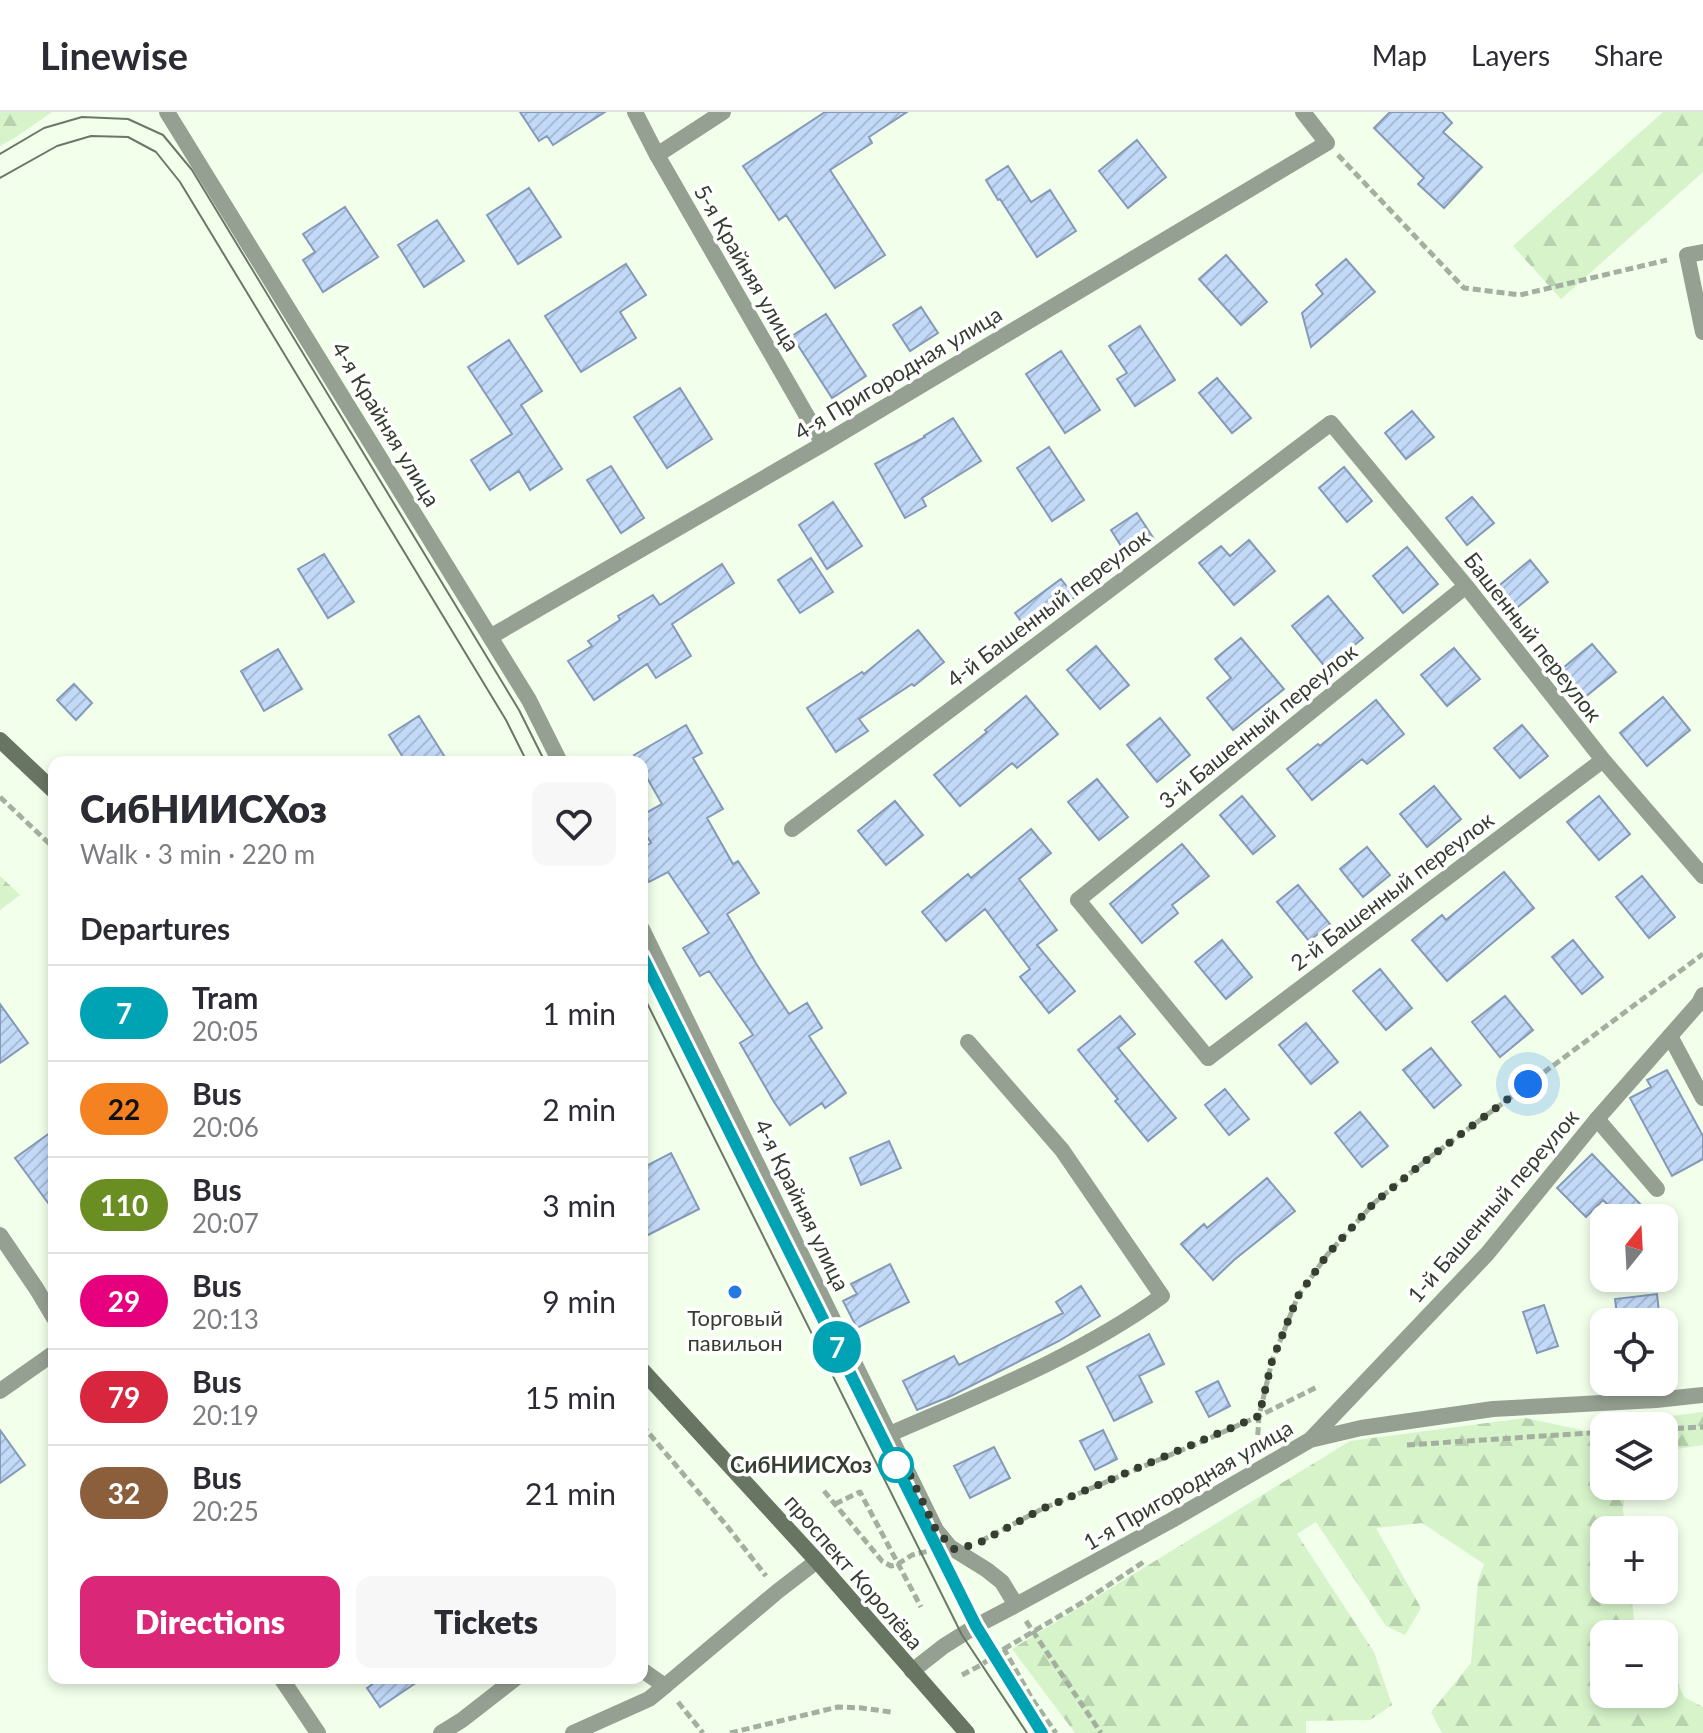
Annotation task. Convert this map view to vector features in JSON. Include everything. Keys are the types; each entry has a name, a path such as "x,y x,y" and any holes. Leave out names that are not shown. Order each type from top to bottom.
{"main road":[{"path":"0,740 48,785"},
{"name":"проспект Королёва","path":"648,1377 817,1561 967,1733"}],"street":[{"name":"4-я Крайняя улица","path":"167,112 529,700 557,756"},
{"name":"5-я Крайняя улица","path":"635,112 823,444"},
{"path":"657,155 723,112"},
{"path":"1303,112 1327,143"},
{"name":"4-я Пригородная улица","path":"490,637 823,444 1327,143"},
{"path":"1695,253 1703,332"},
{"name":"Башенный переулок","path":"1331,423 1466,586 1603,760 1703,876"},
{"name":"4-й Башенный переулок","path":"792,829 1331,423"},
{"name":"3-й Башенный переулок","path":"1208,1058 1078,900 1466,586"},
{"name":"2-й Башенный переулок","path":"1208,1058 1603,760"},
{"name":"4-я Крайняя улица","path":"648,941 936,1530 954,1549 1002,1582 1016,1605"},
{"name":"1-й Башенный переулок","path":"1310,1440 1487,1254 1597,1119 1702,1002"},
{"path":"1670,1036 1703,1098"},
{"path":"890,1434 1038,1369 1110,1330 1162,1296 1062,1150 968,1042"},
{"path":"1597,1119 1657,1189"},
{"path":"0,1235 48,1308"},
{"path":"0,1391 48,1357"},
{"name":"1-я Пригородная улица","path":"912,1671 976,1626 1172,1520 1310,1440 1361,1428 1493,1409 1703,1395"},
{"path":"573,1733 649,1699 817,1561"},
{"path":"648,1674 665,1686"},
{"path":"285,1684 318,1733"},
{"path":"441,1733 508,1684"}],"path":[{"path":"1327,143 1464,288 1520,295 1695,253"},
{"path":"0,797 48,842"},
{"path":"1256,1471 1259,1416 1272,1361 1298,1296 1327,1255 1374,1203 1429,1158 1703,954"},
{"path":"824,1491 882,1561 891,1566 926,1551 977,1544 1042,1509 1259,1416 1319,1386"},
{"path":"1678,1428 1703,1427"},
{"path":"648,1432 778,1591"},
{"path":"1400,1446 1590,1433"},
{"path":"835,1504 860,1492 921,1607"},
{"path":"1016,1605 1101,1733"},
{"path":"962,1675 1004,1649 1032,1699 1056,1733"},
{"path":"665,1686 703,1733"},
{"path":"730,1733 838,1707 891,1712"}],"green space":[{"path":"0,112 52,112 0,146"},
{"path":"1663,112 1703,112 1703,172 1561,299 1513,246"},
{"path":"0,876 20,895 0,910"},
{"path":"1703,1412 1703,1445 1678,1449 1678,1415"},
{"path":"1525,1418 1590,1432 1590,1500 1624,1500 1624,1516 1590,1516 1590,1604 1632,1604 1634,1620 1590,1620 1590,1708 1678,1708 1678,1684 1684,1697 1703,1707 1703,1733 1442,1733 1431,1712 1471,1663 1478,1582 1484,1564 1422,1523 1376,1528 1421,1608 1405,1635 1386,1626 1316,1522 1297,1534 1374,1652 1392,1705 1370,1720 1306,1721 1306,1733 1075,1733 1012,1649 1350,1441"}],"building":[{"path":"520,112 605,112 553,145 547,136 539,141"},
{"path":"825,112 907,112 869,137 872,143 830,170 885,255 835,288 786,215 779,220 743,166"},
{"path":"1390,112 1442,112 1452,123 1443,132 1482,167 1444,208 1418,184 1424,178 1374,128"},
{"path":"1137,140 1166,177 1128,208 1099,171"},
{"path":"1008,166 1031,202 1050,190 1076,231 1037,257 986,180"},
{"path":"529,188 561,237 518,264 487,215"},
{"path":"345,207 378,257 323,292 303,260 315,252 303,234"},
{"path":"437,220 464,261 424,287 398,245"},
{"path":"1226,255 1267,302 1241,325 1199,279"},
{"path":"1346,259 1375,292 1311,347 1302,313 1323,294 1316,285"},
{"path":"626,264 646,295 620,312 636,338 581,372 545,316"},
{"path":"921,307 938,333 910,351 893,325"},
{"path":"826,314 866,376 832,398 792,336"},
{"path":"1140,326 1175,380 1135,406 1117,379 1127,373 1109,346"},
{"path":"509,340 542,391 521,405 562,469 530,490 519,471 490,490 471,460 512,434 468,367"},
{"path":"1061,351 1100,410 1065,433 1026,374"},
{"path":"1217,378 1251,418 1232,433 1199,393"},
{"path":"680,388 712,439 667,468 634,417"},
{"path":"1412,411 1434,437 1406,459 1385,433"},
{"path":"953,418 981,461 922,498 926,506 905,518 875,464"},
{"path":"1049,447 1084,500 1052,521 1017,468"},
{"path":"611,466 644,518 621,533 587,480"},
{"path":"1344,467 1372,501 1347,522 1319,488"},
{"path":"1472,497 1494,523 1467,545 1446,518"},
{"path":"833,502 862,546 827,569 799,525"},
{"path":"1137,513 1154,539 1128,557 1111,530"},
{"path":"1249,540 1275,571 1234,605 1199,563 1221,546 1230,556"},
{"path":"1407,547 1438,584 1403,613 1373,576"},
{"path":"324,554 354,602 328,618 298,569"},
{"path":"811,558 833,592 800,613 778,580"},
{"path":"1530,560 1548,582 1513,611 1495,589"},
{"path":"722,564 734,583 672,624 691,656 656,678 647,664 594,700 568,661 592,646 588,641 620,620 618,616 653,595 660,605"},
{"path":"1061,579 1075,597 1028,631 1015,613"},
{"path":"1328,596 1363,638 1326,668 1292,626"},
{"path":"918,630 944,662 914,686 912,684 859,719 868,731 836,752 807,708 862,672 864,674"},
{"path":"1241,638 1284,689 1233,730 1207,698 1231,678 1215,659"},
{"path":"1592,644 1616,672 1580,701 1557,673"},
{"path":"1096,646 1129,685 1100,709 1067,670"},
{"path":"1454,648 1480,679 1447,706 1421,675"},
{"path":"278,649 302,689 264,711 241,671"},
{"path":"74,684 92,703 76,720 57,700"},
{"path":"1026,696 1058,734 1017,768 1012,763 960,806 934,775"},
{"path":"1663,697 1690,730 1647,766 1620,733"},
{"path":"1376,700 1404,734 1367,764 1362,759 1312,800 1287,769"},
{"path":"419,716 444,756 402,756 389,735"},
{"path":"1160,718 1190,755 1157,782 1127,745"},
{"path":"686,725 702,753 693,758 723,809 707,818 733,864 738,861 759,893 727,914 789,1014 807,1003 822,1028 809,1036 846,1093 825,1108 822,1103 790,1125 740,1043 753,1035 709,971 700,976 683,948 709,933 668,872 648,880 648,845 651,843 648,838 648,812 662,804 648,780 648,756 634,755"},
{"path":"1522,725 1548,756 1520,778 1494,748"},
{"path":"1097,779 1128,817 1099,840 1068,802"},
{"path":"1434,786 1461,819 1427,847 1400,814"},
{"path":"1242,796 1275,836 1253,854 1220,815"},
{"path":"1599,796 1630,834 1599,860 1567,822"},
{"path":"895,801 923,835 886,865 858,831"},
{"path":"1031,829 1051,853 1019,879 1057,930 1037,945 1075,991 1049,1013 1020,977 1030,969 985,909 946,941 922,912 968,874 971,878"},
{"path":"1182,844 1209,876 1172,905 1178,913 1142,943 1110,904"},
{"path":"1367,847 1390,875 1363,897 1340,869"},
{"path":"1504,872 1534,908 1447,981 1412,940 1442,915 1446,920"},
{"path":"1642,876 1675,917 1649,938 1616,897"},
{"path":"1298,885 1330,924 1309,941 1277,902"},
{"path":"1222,940 1252,977 1226,999 1195,962"},
{"path":"1573,940 1603,977 1582,994 1552,957"},
{"path":"1380,969 1412,1008 1386,1030 1353,991"},
{"path":"1505,996 1533,1030 1500,1057 1472,1022"},
{"path":"0,1004 28,1043 0,1063"},
{"path":"1120,1016 1135,1034 1118,1048 1176,1118 1148,1141 1078,1050"},
{"path":"1306,1023 1338,1062 1311,1084 1279,1045"},
{"path":"1431,1048 1461,1085 1434,1108 1403,1070"},
{"path":"1667,1070 1703,1136 1703,1159 1672,1176 1630,1098 1651,1087 1647,1080"},
{"path":"1225,1089 1249,1119 1229,1135 1205,1105"},
{"path":"1360,1112 1388,1146 1362,1167 1335,1133"},
{"path":"48,1134 48,1203 15,1158"},
{"path":"889,1141 901,1168 861,1185 850,1158"},
{"path":"671,1153 699,1209 648,1235 648,1165"},
{"path":"1592,1154 1640,1204 1607,1204 1603,1200 1599,1204 1590,1204 1590,1213 1586,1217 1557,1188"},
{"path":"1267,1178 1295,1211 1213,1280 1181,1244 1204,1224 1207,1228"},
{"path":"890,1264 909,1302 857,1328 843,1301 857,1294 851,1284"},
{"path":"1081,1286 1100,1316 1059,1341 917,1410 903,1381 954,1356 959,1365 1063,1313 1056,1302"},
{"path":"1657,1294 1658,1308 1616,1308 1615,1299"},
{"path":"1544,1305 1558,1346 1537,1353 1523,1312"},
{"path":"1149,1334 1164,1364 1139,1376 1152,1402 1114,1421 1087,1367"},
{"path":"1218,1381 1230,1406 1209,1417 1196,1392"},
{"path":"0,1430 25,1465 0,1483"},
{"path":"1103,1430 1117,1459 1095,1470 1080,1441"},
{"path":"994,1447 1010,1478 970,1498 954,1466"},
{"path":"373,1684 414,1684 380,1707 367,1688"}],"tram line":[{"path":"0,154 44,128 82,117 128,119 163,135 192,170 519,710 542,756"},
{"path":"0,178 57,146 91,136 128,137 156,152 180,182 506,720 524,756"},
{"path":"648,968 976,1626 1042,1733"},
{"name":"7","path":"648,968 976,1626 1042,1733"},
{"path":"648,1005 962,1635 1027,1733"}],"place":[{"name":"Торговый павильон","path":"735,1292"},
{"name":"СибНИИСХоз","path":"896,1465"}],"route":[{"path":"896,1465 902,1458 936,1530 954,1549 977,1544 1042,1509 1259,1416 1272,1361 1298,1296 1327,1255 1374,1203 1528,1084"}]}
